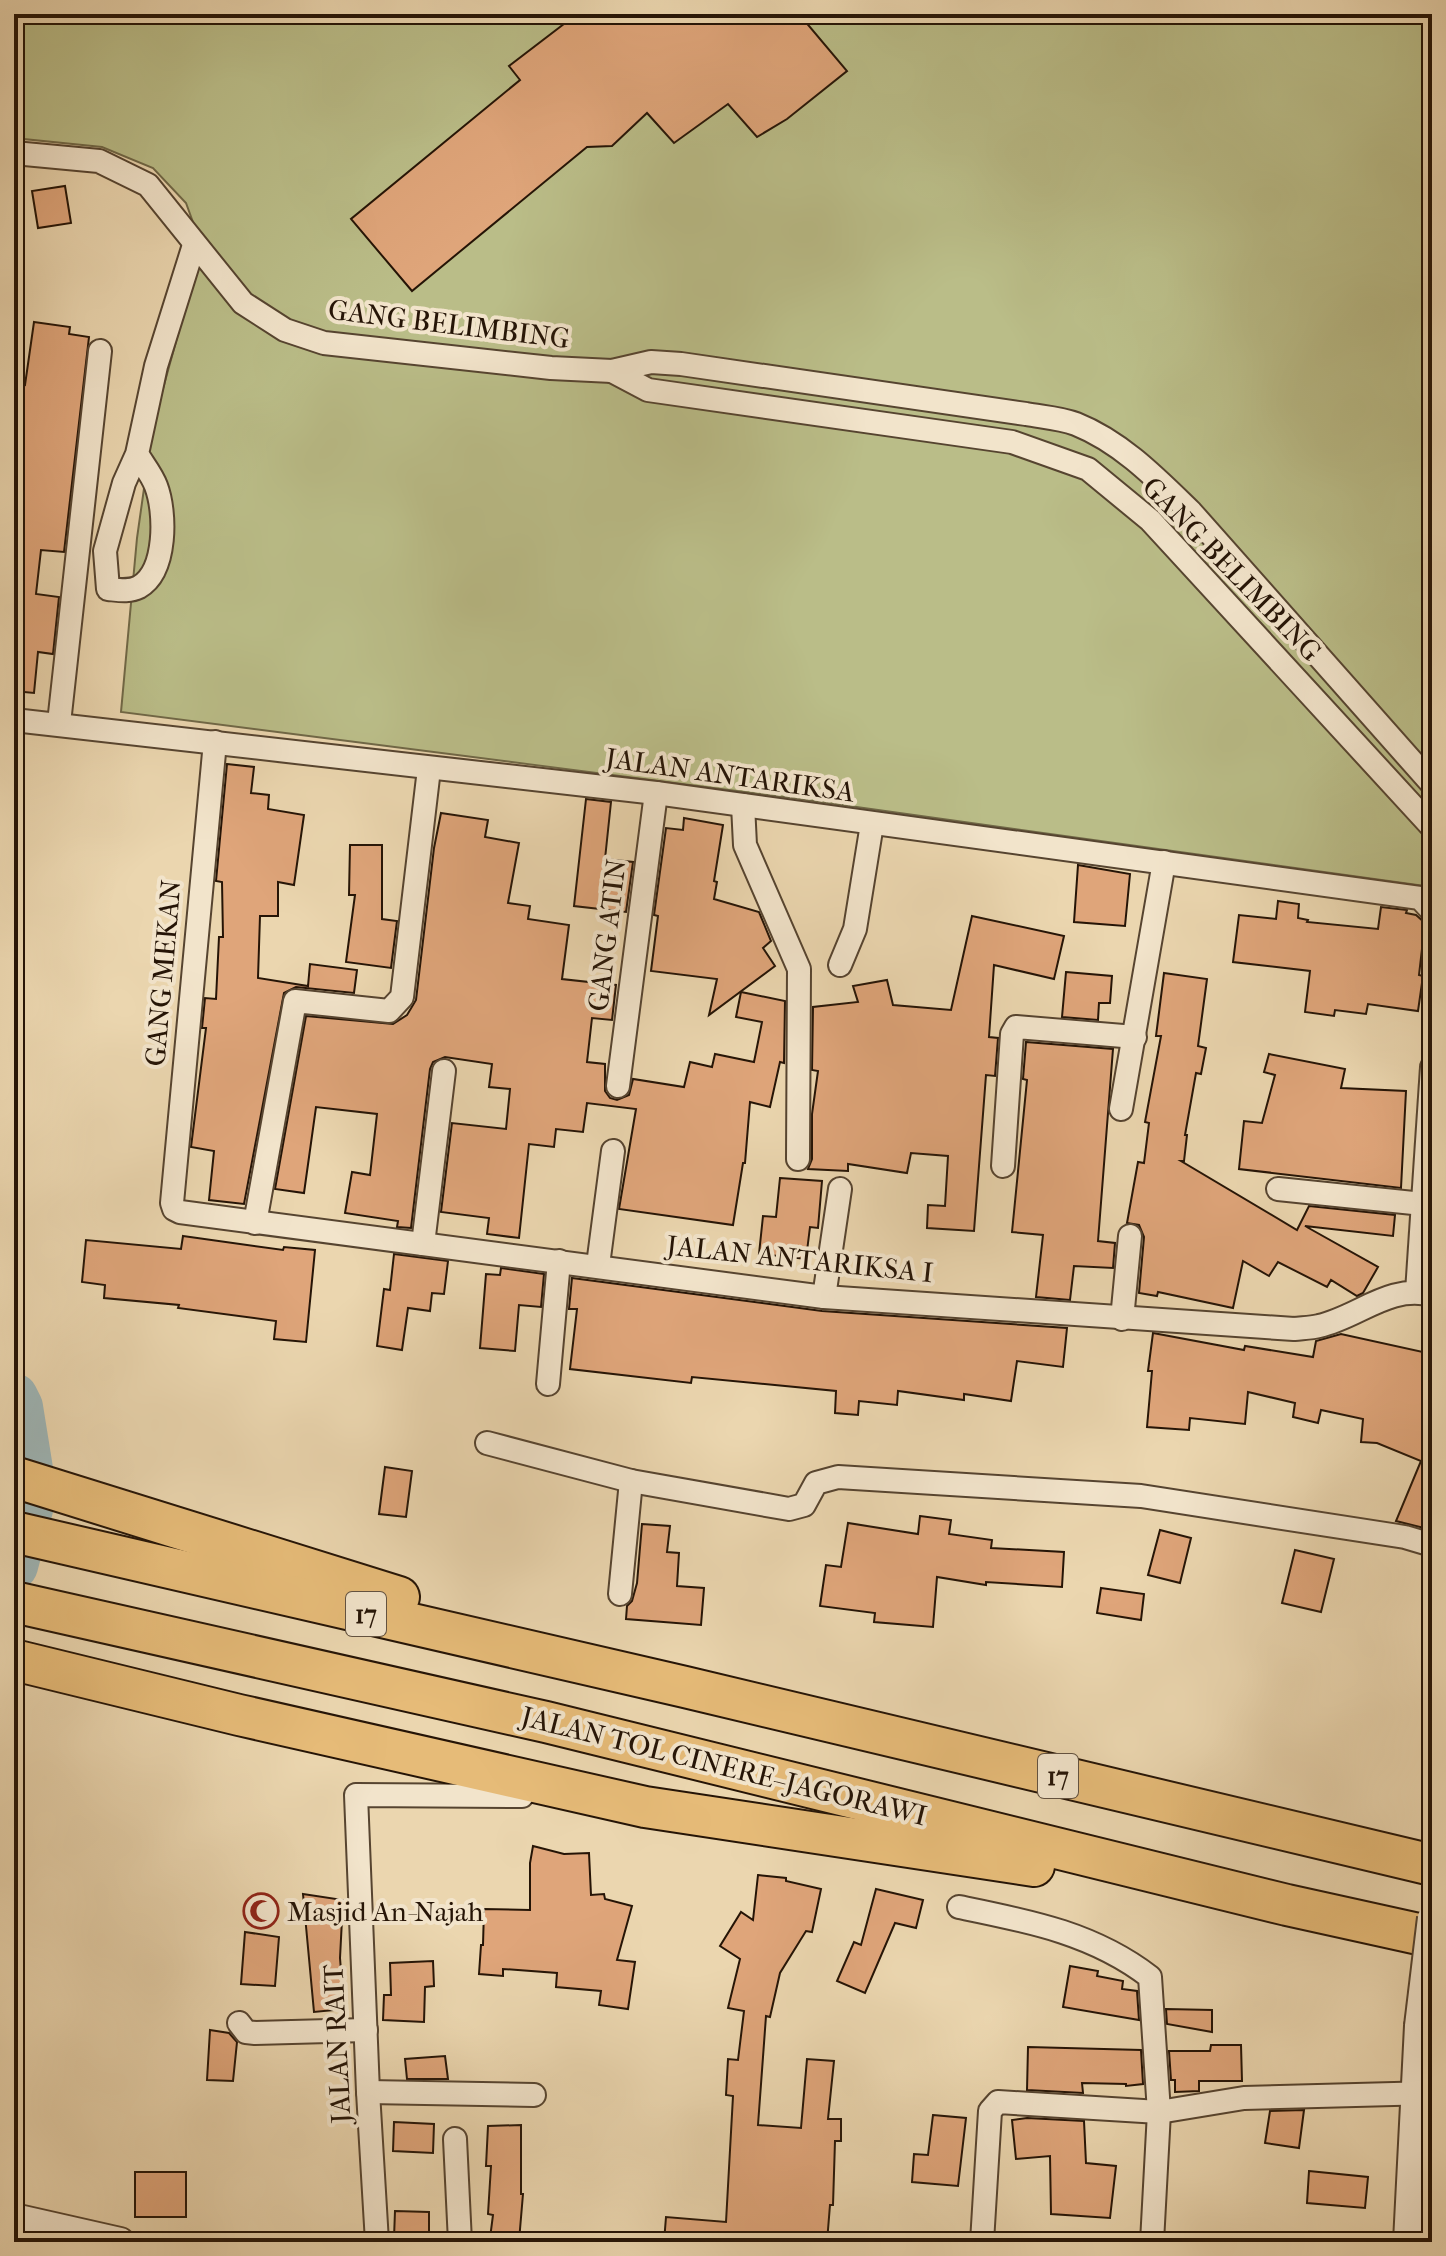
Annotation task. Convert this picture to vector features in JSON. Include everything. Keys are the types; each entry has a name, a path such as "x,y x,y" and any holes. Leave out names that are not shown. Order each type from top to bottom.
{"highway":[{"path":"14,1477 685,1687"},
{"name":"17","path":"31,1537 685,1687 1432,1865"},
{"name":"JALAN TOL CINERE–JAGORAWI","path":"24,1605 546,1722 1287,1905 1432,1937"},
{"path":"14,1660 239,1715 645,1807 1287,1905"},
{"path":"14,1683 239,1715"}],"street":[{"name":"GANG BELIMBING","path":"14,153 99,161 148,185 243,303 285,330 324,343 551,368 612,371 651,362 681,364 1074,423 1110,441 1150,472 1191,512 1432,784"},
{"path":"137,454 157,487 164,535 156,566 141,586 124,591 108,589 105,551 124,483 137,454 156,366 194,245"},
{"path":"59,723 100,351"},
{"name":"GANG BELIMBING","path":"612,371 648,390 1012,442 1088,469 1150,520 1432,827"},
{"path":"1088,469 1110,441"},
{"name":"JALAN ANTARIKSA","path":"14,720 656,793 1420,898 1432,911"},
{"name":"GANG MEKAN","path":"174,1209 172,1203 215,742"},
{"path":"255,1223 295,1001 389,1011 402,997 429,769"},
{"name":"GANG ATIN","path":"618,1086 656,793"},
{"path":"743,805 745,845 799,969 798,1159"},
{"path":"840,965 855,929 872,824"},
{"path":"1121,1109 1164,862"},
{"path":"1003,1166 1012,1034 1016,1027 1135,1037"},
{"path":"1425,1294 1423,1204 1432,1067"},
{"path":"423,1244 444,1071"},
{"path":"598,1265 613,1151"},
{"path":"824,1297 840,1189"},
{"path":"1278,1189 1423,1204"},
{"name":"JALAN ANTARIKSA I","path":"174,1209 255,1223 598,1265 824,1297 1122,1319 1294,1329 1320,1326 1395,1294 1425,1294"},
{"path":"1122,1319 1130,1236"},
{"path":"548,1384 559,1261"},
{"path":"487,1443 631,1481 789,1509 804,1505 816,1483 838,1477 1141,1496 1405,1537 1432,1545"},
{"path":"620,1594 631,1481"},
{"name":"JALAN RAIT","path":"377,2242 356,1795 522,1796"},
{"path":"959,1907 1082,1936 1126,1959 1150,1977 1159,2112 1152,2242"},
{"path":"1408,2242 1424,2092 1419,2026 1432,1918"},
{"path":"239,2023 246,2032 255,2033 366,2030"},
{"path":"368,2092 534,2095"},
{"path":"982,2242 990,2111 998,2102 1159,2112 1244,2098 1424,2092"},
{"path":"455,2139 460,2242"},
{"path":"14,2218 120,2242"}],"green space":[{"path":"14,14 1432,14 1432,887 792,798 121,712 137,538 153,425 202,247 186,203 153,168 102,147 14,138"}],"building":[{"path":"577,14 799,14 847,71 787,119 757,137 728,104 674,143 647,113 612,146 587,147 412,291 351,219 520,80 509,66"},
{"path":"65,186 71,223 38,228 32,191"},
{"path":"34,322 70,327 69,334 89,337 64,552 41,550 36,594 59,597 53,654 38,652 34,693 14,691 14,382 25,385"},
{"path":"227,764 254,767 251,793 269,795 268,809 304,815 294,885 278,882 278,916 260,916 258,978 308,986 310,964 357,970 354,993 296,987 284,993 244,1204 209,1200 214,1151 191,1147 206,1028 202,1028 205,998 216,999 219,937 223,937 222,882 216,881"},
{"path":"586,799 611,802 605,859 633,862 626,912 574,906"},
{"path":"441,813 488,820 485,837 519,843 508,903 530,906 528,919 569,925 562,979 616,985 612,1020 592,1018 587,1062 605,1064 605,1091 610,1098 617,1100 629,1095 633,1079 684,1087 690,1062 712,1067 715,1054 754,1062 762,1022 736,1017 741,992 785,1001 784,1063 780,1062 770,1107 750,1102 745,1163 733,1225 619,1209 636,1109 587,1103 583,1132 556,1129 554,1147 529,1144 519,1238 487,1234 489,1218 441,1212 452,1123 506,1129 510,1089 489,1087 492,1064 445,1057 433,1062 430,1069 411,1228 397,1227 398,1221 345,1213 352,1172 370,1175 377,1114 316,1107 304,1193 275,1189 306,1016 393,1024 407,1015 416,1000"},
{"path":"684,818 723,825 714,899 759,912 771,941 763,948 775,966 709,1015 717,979 651,971 658,916 654,915 666,828 683,830"},
{"path":"350,845 382,845 382,919 397,921 391,968 346,962 355,895 349,895"},
{"path":"1078,865 1130,874 1125,926 1074,922"},
{"path":"1278,901 1299,904 1298,918 1307,922 1378,929 1381,907 1407,910 1406,913 1416,915 1425,923 1418,1011 1368,1004 1366,1014 1335,1010 1334,1016 1305,1012 1310,971 1233,962 1239,915 1276,919"},
{"path":"972,916 1064,936 1054,979 994,965 989,1037 998,1038 995,1076 986,1075 974,1231 927,1228 928,1205 945,1206 948,1156 911,1153 907,1173 848,1164 848,1171 808,1169 812,1159 812,1114 818,1071 812,1070 813,1007 858,1002 853,986 887,980 893,1005 951,1010"},
{"path":"1066,972 1112,976 1110,1003 1099,1003 1098,1020 1062,1017"},
{"path":"1164,973 1207,979 1198,1046 1206,1048 1201,1074 1196,1073 1185,1135 1184,1161 1181,1161 1297,1230 1309,1206 1395,1215 1393,1236 1305,1226 1378,1267 1363,1293 1357,1296 1331,1280 1327,1287 1278,1262 1269,1276 1243,1261 1233,1308 1158,1292 1157,1296 1139,1293 1144,1237 1139,1225 1127,1223 1138,1162 1144,1163 1149,1123 1145,1122 1161,1036 1156,1036"},
{"path":"1026,1042 1113,1049 1098,1241 1115,1243 1113,1268 1074,1266 1070,1300 1036,1297 1043,1235 1012,1232 1027,1080 1023,1079"},
{"path":"1269,1054 1345,1069 1341,1088 1406,1091 1401,1188 1239,1169 1244,1121 1262,1123 1275,1075 1264,1072"},
{"path":"780,1178 822,1181 818,1228 810,1227 806,1259 759,1254 763,1216 776,1217"},
{"path":"183,1236 283,1250 284,1247 315,1250 306,1342 274,1339 276,1321 178,1308 179,1305 104,1298 105,1285 82,1282 86,1240 181,1249"},
{"path":"394,1254 448,1261 444,1294 432,1293 430,1311 408,1308 402,1350 377,1346 384,1289 390,1290"},
{"path":"501,1268 544,1274 541,1307 519,1305 515,1351 480,1348 486,1274 500,1275"},
{"path":"572,1278 822,1311 1067,1328 1063,1367 1017,1361 1011,1401 964,1394 964,1400 898,1391 897,1405 859,1401 858,1415 835,1413 836,1391 692,1377 691,1383 570,1369 577,1309 569,1309"},
{"path":"1153,1333 1244,1350 1245,1346 1313,1357 1316,1341 1341,1334 1432,1354 1432,1530 1396,1521 1421,1461 1377,1443 1361,1442 1363,1419 1321,1410 1318,1423 1293,1417 1295,1403 1248,1392 1245,1424 1190,1418 1189,1430 1147,1427 1152,1371 1148,1371"},
{"path":"385,1467 412,1471 406,1517 379,1514"},
{"path":"920,1516 951,1520 949,1534 992,1540 991,1548 1064,1552 1062,1587 986,1582 986,1585 937,1577 933,1627 874,1622 875,1613 820,1606 826,1565 841,1567 848,1523 918,1534"},
{"path":"642,1524 670,1526 667,1552 679,1553 677,1586 704,1588 701,1625 626,1619 627,1606 632,1601 637,1583"},
{"path":"1160,1530 1191,1538 1180,1583 1148,1575"},
{"path":"1295,1550 1334,1559 1321,1612 1282,1603"},
{"path":"1101,1588 1144,1594 1141,1620 1097,1613"},
{"path":"533,1846 564,1854 589,1853 591,1895 604,1894 605,1899 632,1906 617,1960 635,1962 628,2009 599,2005 601,1991 556,1987 557,1973 503,1969 503,1976 479,1974 484,1909 530,1910"},
{"path":"758,1875 786,1878 786,1881 821,1889 812,1932 806,1931 780,1973 770,2017 766,2016 758,2125 801,2128 807,2059 834,2061 828,2119 841,2119 841,2141 835,2141 833,2205 830,2205 827,2242 798,2242 799,2233 780,2234 780,2242 664,2242 666,2217 726,2222 733,2096 726,2095 728,2059 738,2060 744,2011 728,2008 740,1959 720,1946 741,1912 753,1920"},
{"path":"876,1889 923,1900 916,1928 895,1923 865,1993 837,1981 854,1942 861,1945"},
{"path":"303,1894 343,1900 340,1958 344,2009 314,2012"},
{"path":"245,1932 279,1937 275,1986 241,1984"},
{"path":"433,1961 434,1986 425,1987 424,2022 383,2020 384,1995 391,1995 390,1963"},
{"path":"1070,1966 1098,1971 1097,1976 1123,1981 1122,1989 1137,1991 1139,2020 1063,2007"},
{"path":"1166,2009 1212,2010 1212,2032 1167,2024"},
{"path":"210,2030 229,2033 237,2042 233,2081 207,2080"},
{"path":"1211,2045 1241,2045 1242,2081 1199,2081 1199,2091 1175,2092 1169,2051 1210,2051"},
{"path":"1028,2047 1141,2050 1143,2084 1082,2083 1083,2093 1027,2090"},
{"path":"445,2056 448,2079 407,2079 405,2059"},
{"path":"1304,2110 1299,2148 1265,2143 1270,2111"},
{"path":"933,2115 966,2118 958,2186 912,2182 914,2154 928,2155"},
{"path":"1012,2120 1084,2121 1086,2163 1116,2166 1110,2218 1051,2214 1050,2156 1016,2159"},
{"path":"394,2122 434,2124 433,2153 393,2151"},
{"path":"521,2125 523,2194 519,2241 490,2238 493,2215 488,2214 491,2166 486,2166 488,2126"},
{"path":"1309,2171 1368,2177 1365,2208 1307,2203"},
{"path":"135,2172 186,2172 186,2217 135,2217"},
{"path":"395,2211 429,2212 429,2239 394,2238"}],"waterway":[{"path":"14,1397 19,1407 33,1494 14,1566"}],"place":[{"name":"Masjid An-Najah","path":"261,1911"}]}
